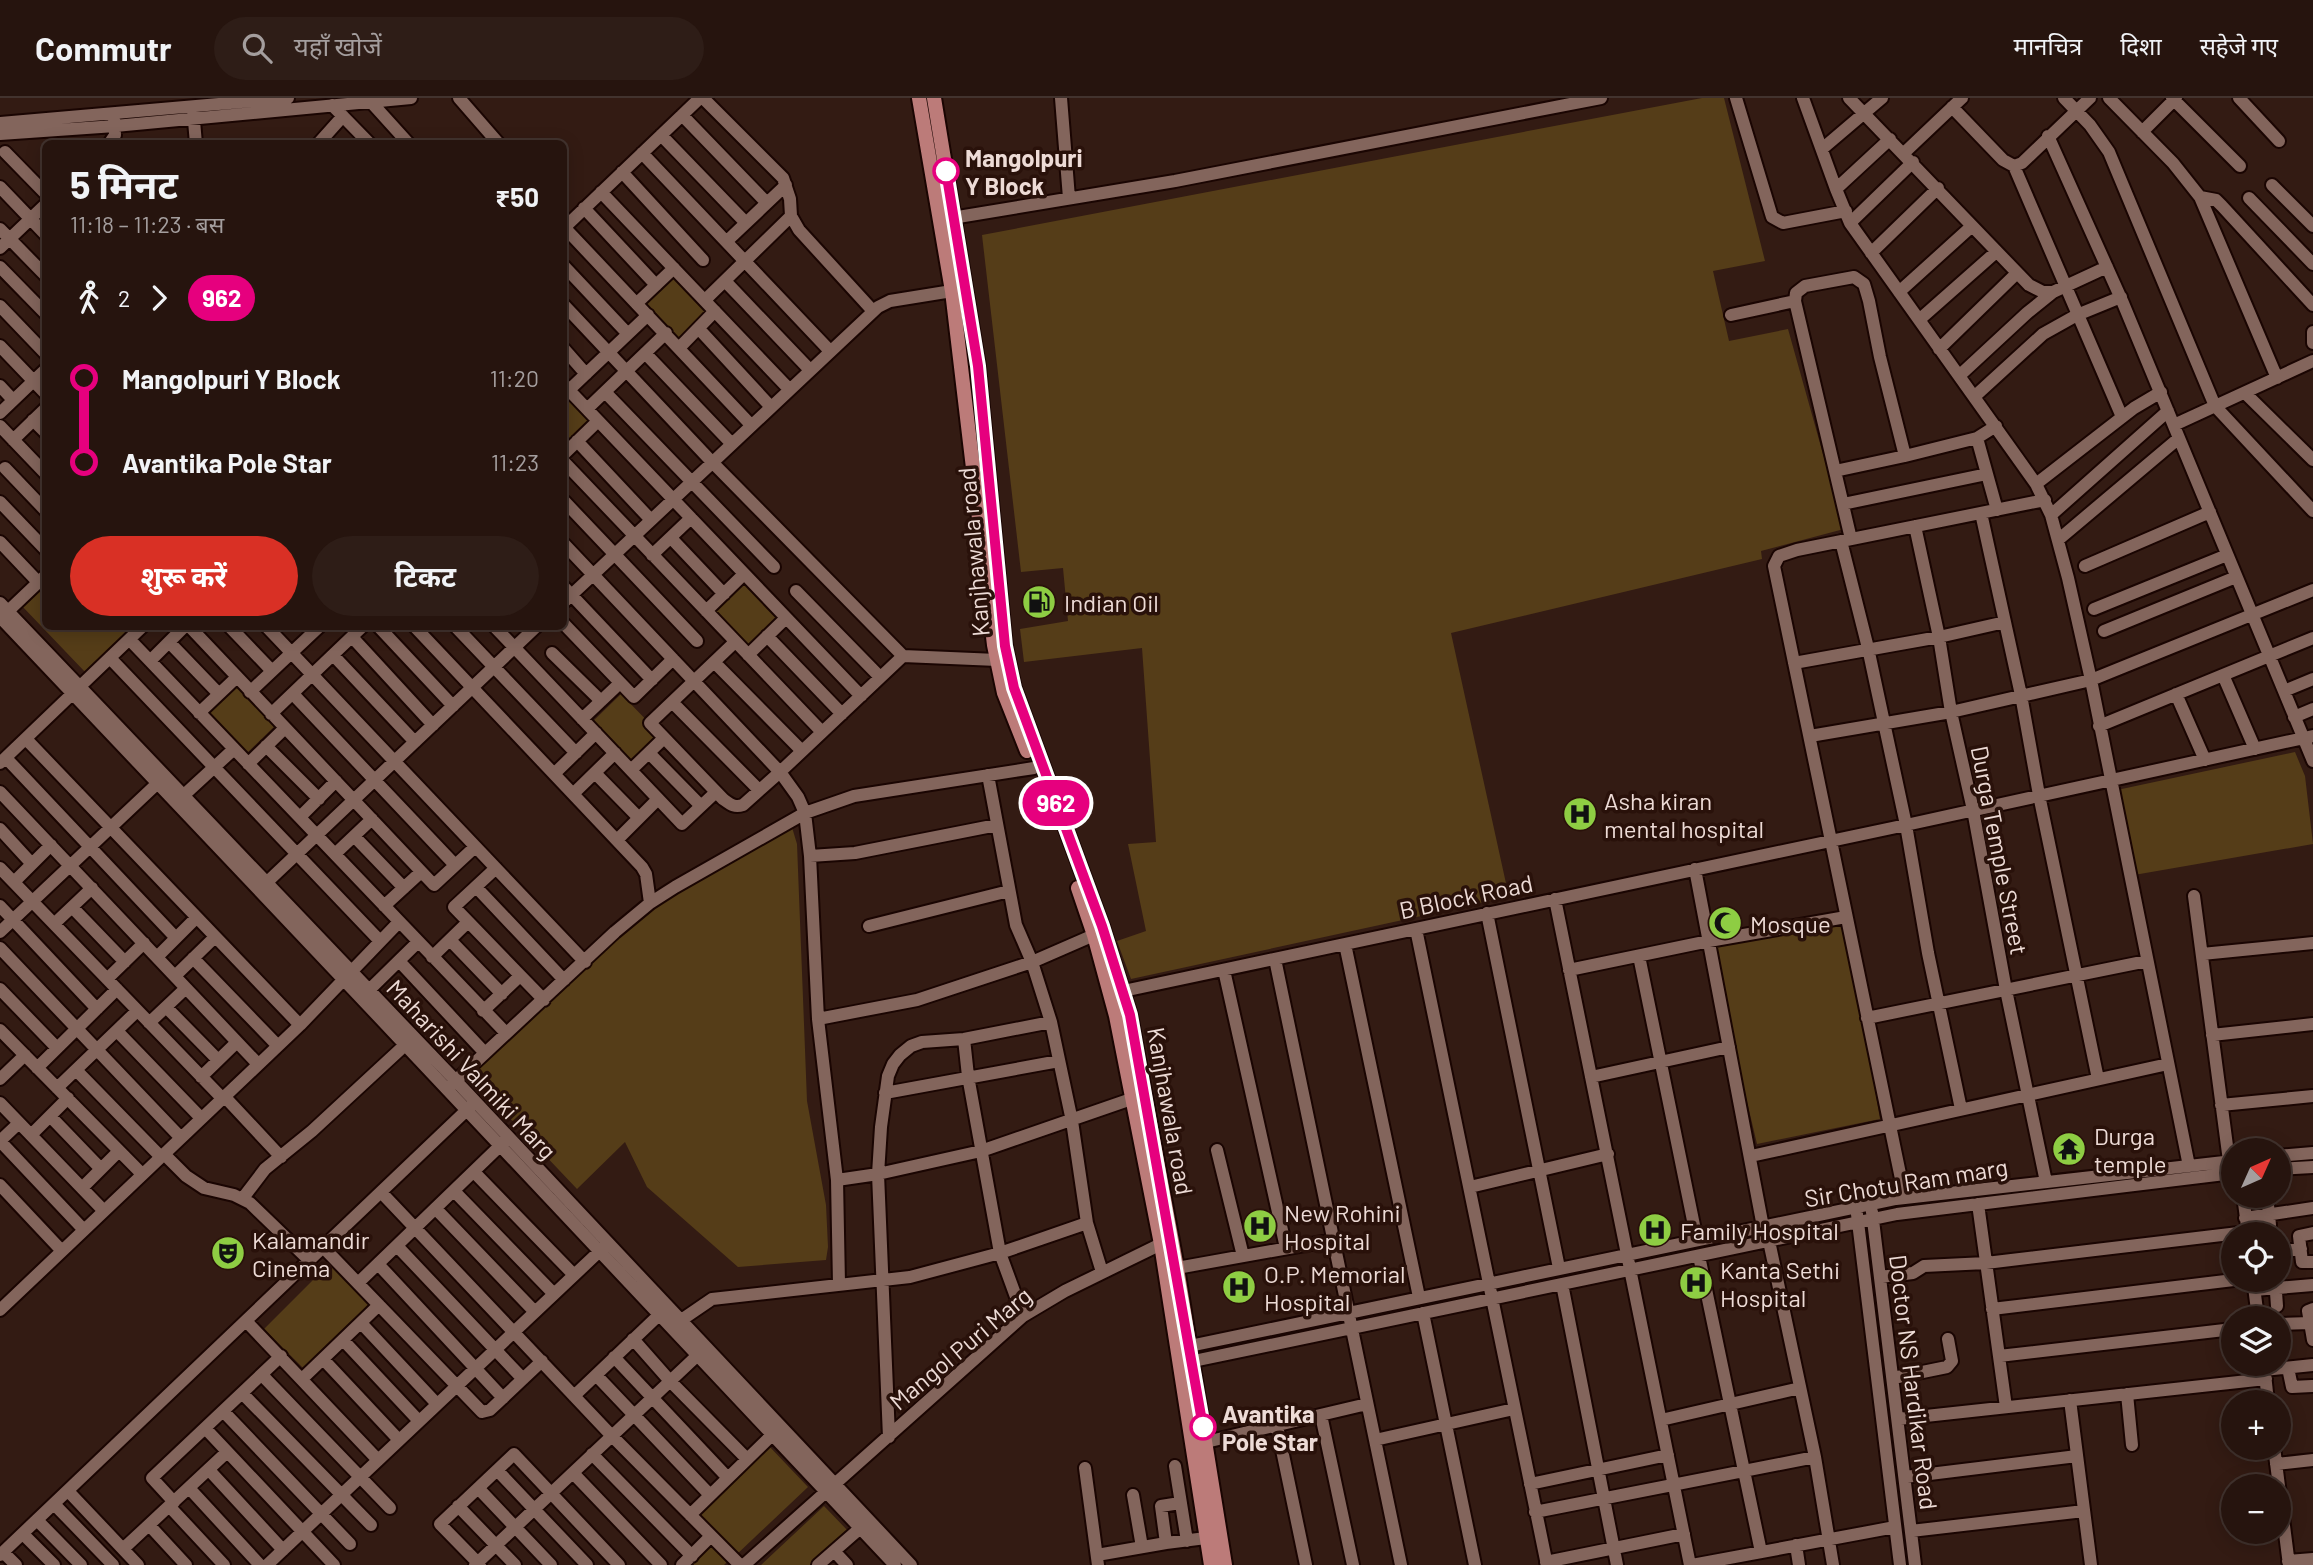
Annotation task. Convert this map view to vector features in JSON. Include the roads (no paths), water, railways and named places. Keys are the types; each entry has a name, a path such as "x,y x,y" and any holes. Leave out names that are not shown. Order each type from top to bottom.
{"main road":[{"name":"Kanjhawala road","path":"919,98 952,291 992,579 1014,688 1102,926 1116,993"},
{"name":"Kanjhawala road","path":"934,98 978,366 997,660 1004,693 1094,935 1116,993 1130,1015 1138,1096 1161,1244 1186,1363 1214,1538 1225,1565"},
{"name":"Kanjhawala road","path":"1138,1096 1177,1268 1183,1347"},
{"name":"Kanjhawala road","path":"1186,1363 1206,1442 1214,1538 1210,1565"}],"street":[{"path":"193,112 288,98"},
{"path":"42,190 3,155 6,134 193,112 411,98"},
{"path":"459,98 496,140"},
{"path":"567,221 584,208 701,98 783,178 790,199 791,216 799,230 873,311"},
{"path":"1060,98 1069,198"},
{"path":"939,220 1175,181 1601,98"},
{"path":"1736,98 1764,196 1772,217 1783,223 1848,217 1908,158 1957,103 2003,160 2014,166 2059,290 2077,315 2122,417"},
{"path":"1803,98 1848,217 2036,484 2051,515 2091,680 2189,1166"},
{"path":"1849,98 2029,285 2043,292 2059,290"},
{"path":"1822,149 1882,98"},
{"path":"2064,98 2077,110 2109,152 2215,407 2313,511"},
{"path":"2014,166 2022,163 2090,98"},
{"path":"2109,98 2173,163 2200,197 2277,378"},
{"path":"2239,98 2279,141"},
{"path":"2142,132 2174,99 2240,166"},
{"path":"371,102 405,140"},
{"path":"332,105 366,140"},
{"path":"193,112 196,140"},
{"path":"326,140 343,116"},
{"path":"682,116 767,203"},
{"path":"0,123 114,120"},
{"path":"111,140 115,135 114,120"},
{"path":"661,135 746,223"},
{"path":"2049,136 2161,392 2294,717 2308,737 2313,761"},
{"path":"1836,189 1891,139"},
{"path":"642,153 830,351"},
{"path":"622,172 703,260"},
{"path":"727,241 786,185"},
{"path":"2273,185 2313,226"},
{"path":"0,187 42,231"},
{"path":"1871,253 1938,188"},
{"path":"601,192 789,389"},
{"path":"2200,197 2216,200 2313,305"},
{"path":"2249,198 2313,264"},
{"path":"42,208 3,238 42,272"},
{"path":"584,208 656,285"},
{"path":"705,300 791,216"},
{"path":"567,224 751,425"},
{"path":"1899,292 1972,226"},
{"path":"1919,320 1996,252"},
{"path":"0,267 42,310"},
{"path":"1959,376 2027,313 2059,290 2107,267"},
{"path":"637,303 674,268"},
{"path":"567,269 628,334"},
{"path":"1939,349 2017,274"},
{"path":"1905,456 1864,284 1854,277 1805,286 1796,293 1795,301 1843,503 1846,540 1882,724 1906,825 1961,1109"},
{"path":"725,281 810,370"},
{"path":"567,594 592,575 873,311 890,302 952,291"},
{"path":"1975,397 2043,334 2077,315 2121,298"},
{"path":"1731,315 1795,301"},
{"path":"0,306 42,350"},
{"path":"567,308 712,462 903,656 997,660"},
{"path":"680,348 715,312"},
{"path":"567,387 586,374 648,315"},
{"path":"699,329 771,407"},
{"path":"2313,332 2313,342"},
{"path":"587,409 666,333"},
{"path":"0,346 42,390"},
{"path":"567,352 586,374"},
{"path":"645,353 732,444"},
{"path":"2058,540 2176,431 2215,407 2313,361"},
{"path":"0,413 42,373"},
{"path":"0,386 13,400"},
{"path":"567,389 861,696"},
{"path":"605,392 774,568"},
{"path":"2036,484 2122,417 2161,392"},
{"path":"2245,393 2313,460"},
{"path":"2051,515 2168,411"},
{"path":"13,440 42,412"},
{"path":"33,420 42,429"},
{"path":"567,451 598,421"},
{"path":"0,426 42,470"},
{"path":"1835,471 1978,438 1996,426"},
{"path":"1978,438 1997,510"},
{"path":"577,441 651,520"},
{"path":"23,451 3,470 42,507"},
{"path":"567,465 822,732"},
{"path":"1843,503 1987,474"},
{"path":"1905,1198 1774,566 1779,555 1797,550 2045,500"},
{"path":"0,502 42,546"},
{"path":"567,504 696,641"},
{"path":"2085,566 2210,512"},
{"path":"1981,513 2021,695 2098,1079"},
{"path":"652,555 691,519"},
{"name":"Durga Temple Street","path":"1915,526 2046,1182"},
{"path":"671,538 724,594"},
{"path":"0,542 42,579 2,612"},
{"path":"567,547 780,772 798,797 805,813 810,856 818,1019 837,1180 839,1284"},
{"path":"2094,609 2227,555"},
{"path":"706,611 744,574"},
{"path":"2104,631 2236,576"},
{"path":"1810,736 1951,712 2091,680 2313,590"},
{"path":"796,591 880,677"},
{"path":"567,596 652,680"},
{"name":"Maharishi Valmiki Marg","path":"2,612 676,1324 835,1482 894,1565"},
{"path":"748,655 786,618"},
{"path":"1794,663 1939,637 2005,622"},
{"path":"567,627 634,697 673,659"},
{"path":"139,630 3,761 90,847 176,938"},
{"path":"150,661 182,630"},
{"path":"191,630 433,885 475,846"},
{"path":"233,630 272,671"},
{"path":"270,630 585,962"},
{"path":"250,692 316,630"},
{"path":"271,714 359,630"},
{"path":"381,630 453,706"},
{"path":"418,630 642,867 646,874 650,904"},
{"path":"459,630 576,753"},
{"path":"500,630 682,824 716,792"},
{"path":"263,886 533,630"},
{"path":"767,636 842,714"},
{"path":"352,637 433,725"},
{"path":"2099,726 2313,638"},
{"path":"130,640 506,1033"},
{"path":"169,642 219,694"},
{"path":"735,642 650,723 716,792 732,805 738,806 780,772 903,656"},
{"path":"552,653 601,701"},
{"path":"333,655 415,742"},
{"path":"110,658 379,940"},
{"path":"714,662 802,751"},
{"path":"2223,675 2255,749"},
{"path":"200,713 237,677"},
{"path":"2284,691 2313,679"},
{"path":"582,719 620,683"},
{"path":"293,694 455,865"},
{"path":"2176,694 2205,760"},
{"path":"672,702 759,790"},
{"path":"2294,717 2313,709"},
{"path":"248,764 285,728"},
{"path":"554,774 596,733"},
{"name":"B Block Road","path":"1116,993 2308,737"},
{"path":"631,770 664,738"},
{"path":"26,739 300,1025"},
{"path":"266,746 319,799"},
{"path":"184,795 234,749"},
{"path":"649,753 701,806"},
{"path":"573,794 615,754"},
{"path":"451,1085 615,932 650,904 805,813 854,796 1034,768"},
{"path":"595,773 639,818"},
{"path":"988,775 1016,925 1032,962 1051,1022 1072,1121 1087,1223 1101,1272"},
{"path":"0,932 161,779"},
{"name":"Maharishi Valmiki Marg","path":"161,779 184,795 263,886"},
{"path":"300,817 336,781"},
{"path":"0,792 258,1065"},
{"path":"617,840 658,799"},
{"path":"335,854 372,820"},
{"path":"810,856 855,853 997,825"},
{"path":"0,829 32,864"},
{"path":"354,836 404,888"},
{"path":"13,882 51,845"},
{"path":"0,868 281,1157"},
{"path":"496,868 454,907 544,1000"},
{"path":"1695,869 1763,1227"},
{"path":"384,906 421,872"},
{"path":"476,887 564,980"},
{"path":"54,924 92,888"},
{"path":"869,926 1009,891"},
{"path":"2194,896 2227,1138"},
{"path":"1555,899 1691,1565 1895,1527"},
{"path":"0,906 97,1009"},
{"path":"72,907 125,962"},
{"path":"1487,913 1559,1268"},
{"path":"1569,970 1846,917"},
{"path":"157,957 196,918"},
{"path":"0,1310 300,1025 399,922"},
{"path":"432,957 468,922"},
{"path":"1416,929 1546,1564 1684,1534"},
{"path":"818,1019 917,999 1032,962 1094,935"},
{"path":"175,976 215,937"},
{"path":"450,940 502,994"},
{"path":"365,994 418,942"},
{"path":"107,979 144,943"},
{"path":"2202,954 2313,943"},
{"path":"1345,944 1419,1297"},
{"path":"0,948 181,1138"},
{"path":"1639,956 1697,1240"},
{"path":"193,958 278,1046"},
{"path":"1275,958 1401,1565"},
{"path":"398,961 485,1053"},
{"path":"1867,1018 2147,961"},
{"path":"1224,970 1286,1248"},
{"path":"483,1011 520,976"},
{"path":"149,1023 186,988"},
{"path":"0,989 57,1048"},
{"path":"37,1068 117,989"},
{"name":"Maharishi Valmiki Marg","path":"365,994 405,1045 451,1085"},
{"path":"166,1007 218,1060"},
{"path":"57,1088 137,1011"},
{"path":"889,1437 878,1174 888,1076 893,1064 911,1046 1051,1022"},
{"path":"2212,1035 2313,1024"},
{"path":"0,1030 142,1174"},
{"path":"117,1031 201,1118"},
{"path":"964,1039 968,1076 1000,1253 1023,1316"},
{"path":"201,1077 237,1042"},
{"path":"243,1198 257,1177 405,1045"},
{"path":"1591,1077 1729,1047"},
{"path":"3,1071 25,1055"},
{"path":"885,1093 1059,1061"},
{"path":"1751,1156 2168,1064"},
{"path":"76,1070 186,1177 204,1188 243,1198 259,1210 309,1260"},
{"path":"837,1180 981,1152 1138,1096"},
{"path":"2221,1105 2313,1096"},
{"path":"31,1135 68,1098"},
{"path":"0,1103 104,1211"},
{"path":"16,1565 2,1554 471,1106"},
{"path":"50,1116 101,1169"},
{"path":"19,1123 0,1141 84,1230"},
{"path":"358,1283 504,1142"},
{"path":"1217,1150 1243,1256"},
{"path":"82,1188 119,1151"},
{"path":"2291,1155 2313,1153"},
{"path":"1470,1187 1608,1154"},
{"name":"Sir Chotu Ram marg","path":"1183,1347 1905,1198 2189,1166 2221,1165"},
{"name":"Sir Chotu Ram marg","path":"1186,1363 1897,1214 2221,1167"},
{"path":"2291,1168 2313,1167"},
{"path":"474,1172 574,1275"},
{"path":"0,1185 62,1251"},
{"path":"454,1191 554,1294"},
{"path":"381,1192 612,1436 742,1565"},
{"path":"1978,1204 2006,1407"},
{"name":"Doctor NS Hardikar Road","path":"1871,1205 1915,1565"},
{"name":"Doctor NS Hardikar Road","path":"1857,1208 1900,1565"},
{"path":"2244,1208 2246,1222"},
{"path":"2269,1208 2270,1220"},
{"path":"2245,1218 2270,1220 2313,1208"},
{"path":"436,1209 535,1312"},
{"path":"676,1324 712,1299 910,1277 1000,1253 1087,1223"},
{"path":"2313,1233 2299,1235 2302,1262 2313,1262"},
{"path":"1880,1277 1913,1273 1924,1266 1986,1263 2221,1236"},
{"path":"1177,1268 1333,1240"},
{"path":"1769,1241 1815,1457 1833,1565"},
{"name":"Mangol Puri Marg","path":"742,1565 1023,1316 1101,1272 1161,1244"},
{"path":"397,1246 523,1379"},
{"path":"323,1247 482,1412 490,1410 542,1361"},
{"path":"267,1565 603,1247"},
{"name":"Maharishi Valmiki Marg","path":"603,1247 659,1315 676,1324"},
{"path":"2291,1250 2301,1249"},
{"path":"1699,1256 1761,1552"},
{"path":"378,1265 503,1398"},
{"path":"1992,1309 2221,1282"},
{"path":"1562,1284 1617,1565"},
{"path":"2291,1284 2313,1285"},
{"path":"303,1378 379,1305"},
{"path":"1423,1313 1475,1565"},
{"path":"574,1396 659,1315"},
{"path":"2291,1316 2312,1316 2313,1340"},
{"path":"246,1321 378,1460"},
{"path":"361,1323 437,1404"},
{"path":"1999,1356 2221,1330"},
{"path":"633,1339 746,1458"},
{"path":"1892,1378 1947,1367 1952,1361 1948,1339"},
{"path":"343,1340 419,1421"},
{"path":"619,1565 551,1494 513,1454 440,1524 477,1564 516,1528 534,1510 551,1494 573,1473 592,1454 702,1351"},
{"name":"Maharishi Valmiki Marg","path":"702,1351 772,1435 825,1491 911,1565"},
{"path":"224,1565 152,1479 281,1356"},
{"path":"614,1357 728,1478"},
{"path":"323,1359 399,1440"},
{"path":"2291,1368 2313,1365"},
{"path":"262,1375 390,1508"},
{"path":"596,1375 710,1495"},
{"path":"1898,1419 2127,1394 2235,1376"},
{"path":"2290,1376 2292,1387 2312,1386"},
{"path":"1661,1420 1800,1388"},
{"path":"242,1393 370,1525"},
{"path":"2127,1394 2132,1445"},
{"path":"2070,1400 2091,1565"},
{"path":"1206,1442 1367,1404"},
{"path":"1375,1440 1514,1409"},
{"path":"223,1411 350,1544"},
{"path":"1321,1415 1353,1565"},
{"path":"1277,1426 1306,1565"},
{"path":"205,1428 334,1565"},
{"path":"690,1515 772,1435"},
{"path":"123,1549 227,1452"},
{"path":"592,1454 692,1556"},
{"path":"1530,1485 1668,1455"},
{"path":"1905,1477 2077,1456"},
{"path":"1535,1512 1815,1457"},
{"path":"2276,1460 2289,1563 2313,1559"},
{"path":"2276,1464 2313,1460"},
{"path":"1175,1466 1187,1541"},
{"path":"1084,1468 1097,1560 1142,1546 1214,1538"},
{"path":"208,1469 283,1550"},
{"path":"497,1470 587,1565"},
{"path":"573,1473 661,1565"},
{"path":"189,1488 260,1565"},
{"path":"478,1488 551,1565"},
{"path":"68,1491 138,1565"},
{"path":"1133,1495 1142,1546"},
{"path":"1166,1543 1161,1506 1180,1503"},
{"path":"54,1504 113,1565"},
{"path":"458,1506 515,1565"},
{"path":"1911,1531 2084,1511"},
{"path":"37,1520 81,1565"},
{"path":"818,1565 865,1524"},
{"path":"149,1525 186,1565"},
{"path":"23,1534 54,1565"},
{"path":"682,1565 711,1536"},
{"path":"1796,1545 1799,1565"},
{"path":"834,1551 847,1565"}],"place":[{"name":"Mangolpuri Y Block","path":"946,171"},
{"name":"Indian Oil","path":"1039,602"},
{"name":"Asha kiran mental hospital","path":"1580,814"},
{"name":"Mosque","path":"1725,923"},
{"name":"Durga temple","path":"2069,1149"},
{"name":"New Rohini Hospital","path":"1260,1226"},
{"name":"Family Hospital","path":"1655,1230"},
{"name":"Kalamandir Cinema","path":"228,1253"},
{"name":"Kanta Sethi Hospital","path":"1696,1283"},
{"name":"O.P. Memorial Hospital","path":"1239,1287"},
{"name":"Avantika Pole Star","path":"1203,1427"}]}
